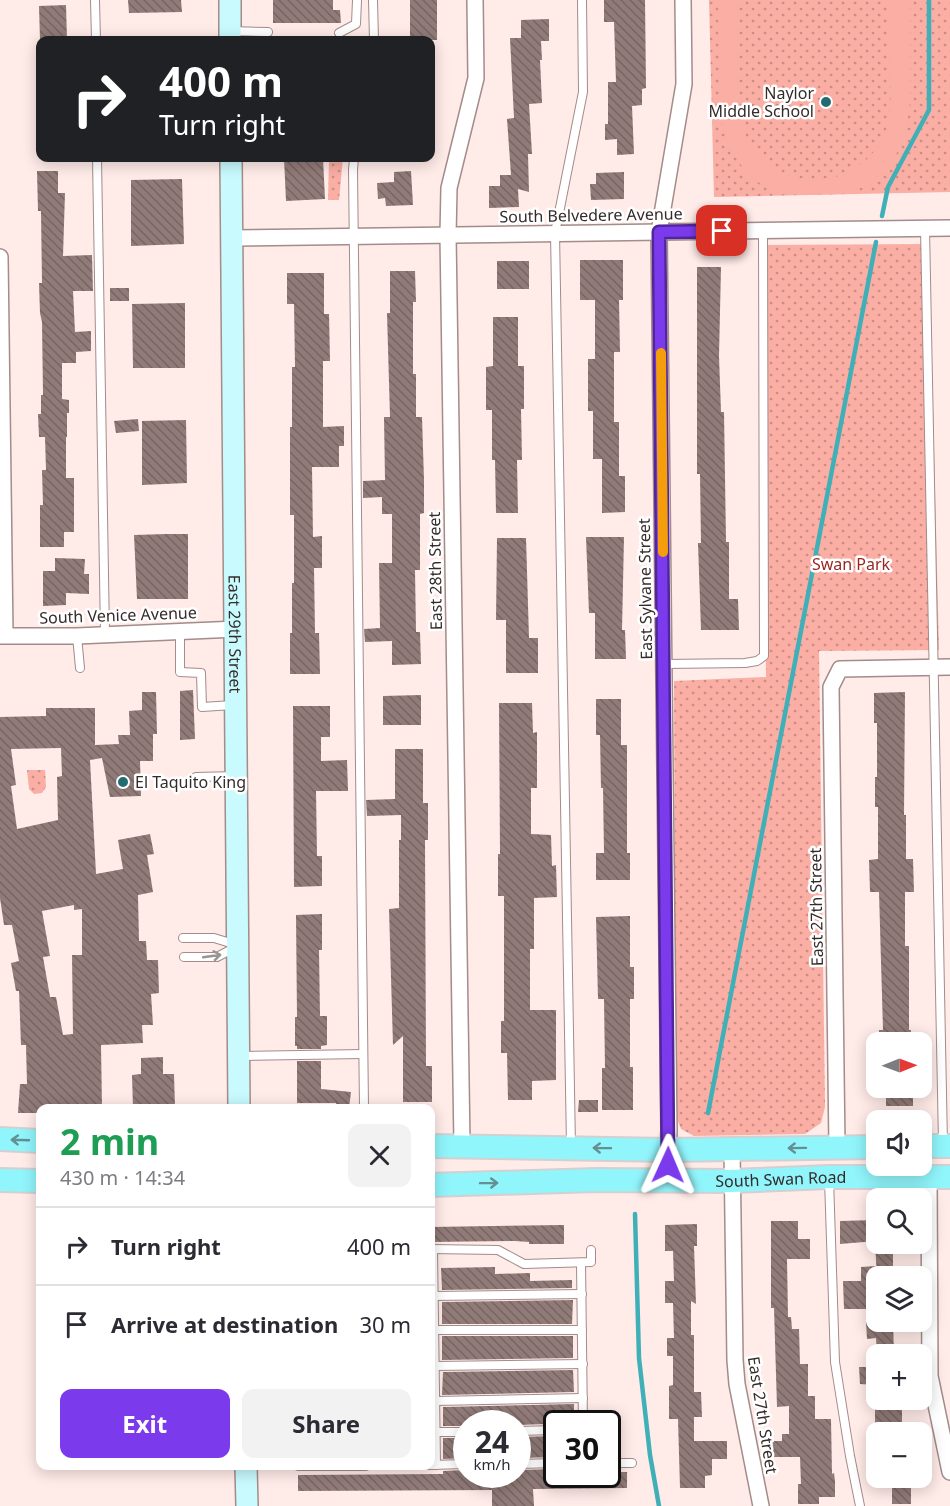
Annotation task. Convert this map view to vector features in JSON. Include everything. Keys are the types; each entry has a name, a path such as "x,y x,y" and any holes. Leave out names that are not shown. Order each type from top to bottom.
{"main road":[{"path":"0,1139 36,1141"},
{"name":"South Swan Road","path":"435,1146 669,1150 866,1147"},
{"name":"South Swan Road","path":"435,1185 939,1177"},
{"path":"0,1180 36,1181"}],"street":[{"path":"230,0 230,36"},
{"name":"East 28th Street","path":"462,1145 448,235 449,188 476,78 475,0"},
{"name":"East Sylvane Street","path":"668,1180 659,232 684,84 683,0"},
{"name":"East 29th Street","path":"231,162 237,629 239,1104"},
{"name":"South Belvedere Avenue","path":"232,238 950,228"},
{"path":"0,257 3,635"},
{"name":"South Venice Avenue","path":"3,635 77,636 237,629"},
{"name":"East 27th Street","path":"837,1147 831,687 840,669 942,667"},
{"name":"East 27th Street","path":"732,1149 736,1376 761,1506"},
{"path":"939,1177 930,1376 950,1472"},
{"path":"246,1470 247,1506"}],"lane":[{"path":"95,0 96,36"},
{"path":"339,33 357,24 357,0"},
{"path":"373,0 374,36"},
{"path":"571,1148 555,233 583,92 582,0"},
{"path":"230,36 268,32"},
{"path":"98,162 105,634"},
{"path":"354,162 364,1104"},
{"path":"926,228 942,667 938,1146"},
{"path":"664,664 746,663 757,662 764,656 763,231"},
{"path":"180,632 180,672 201,673 202,707 237,705"},
{"path":"77,636 80,668"},
{"path":"187,785 196,777 238,776"},
{"path":"183,938 214,938 238,946"},
{"path":"184,957 217,957 238,946"},
{"path":"239,1056 363,1054"},
{"path":"829,1177 835,1362 849,1456 860,1506"},
{"path":"435,1249 498,1250 524,1264 591,1262 591,1250"},
{"path":"581,1263 583,1410"},
{"path":"435,1296 582,1294"},
{"path":"435,1330 582,1330"},
{"path":"435,1370 583,1364"},
{"path":"453,1432 435,1432 435,1401 583,1398"},
{"path":"621,1463 632,1463"},
{"path":"435,1465 453,1464"}],"green space":[{"name":"Naylor Middle School","path":"709,0 950,0 950,192 714,197"},
{"path":"718,0 738,0 739,103 742,125 748,140 755,152 782,172 800,178 819,180 854,169 869,157 880,142 888,123 890,106 889,0 910,0 910,101 906,134 892,163 868,186 839,194 775,194 748,175 729,148 720,116"},
{"path":"329,162 343,162 339,200 328,200"},
{"name":"Swan Park","path":"929,244 939,650 819,651 825,1107 821,1123 805,1134 694,1136 681,1129 676,1116 674,681 766,677 762,245"},
{"path":"27,770 45,770 46,787 42,793 34,794 29,789"}],"building":[{"path":"128,0 181,0 182,12 129,13"},
{"path":"273,0 333,0 333,10 340,10 341,23 273,23"},
{"path":"410,0 437,0 437,40 435,36 410,36"},
{"path":"604,0 645,0 646,88 642,89 642,105 632,106 634,154 617,155 617,139 605,140 605,124 608,124 608,82 616,82 614,22 604,22"},
{"path":"66,5 67,36 40,36 39,6"},
{"path":"549,19 549,41 541,41 542,103 529,104 532,154 528,154 529,192 518,189 519,207 489,208 489,186 500,186 500,175 511,175 507,119 514,118 510,38 521,38 521,20"},
{"path":"284,162 323,162 325,199 286,201"},
{"path":"37,171 58,171 58,193 65,193 63,256 92,255 93,291 73,291 75,332 91,331 91,351 76,352 76,363 62,363 62,399 69,400 66,478 74,478 74,532 64,532 64,547 40,547 40,505 43,505 42,470 46,470 45,437 39,437 38,414 41,414 41,395 43,395 39,283 42,283 41,211 38,211"},
{"path":"411,171 413,205 386,206 385,198 378,199 377,183 394,182 394,172"},
{"path":"624,172 624,199 591,200 590,184 596,184 596,173"},
{"path":"182,179 184,244 131,246 131,180"},
{"path":"580,260 623,260 623,300 619,300 620,352 614,352 614,422 619,422 619,476 625,476 625,512 602,513 602,459 593,459 593,411 588,411 588,359 595,359 595,300 580,300"},
{"path":"497,261 529,261 529,289 497,289"},
{"path":"697,267 721,267 719,356 721,412 724,412 726,542 729,542 729,599 738,599 739,630 701,630 698,543 701,543 700,474 697,474"},
{"path":"390,271 415,271 413,374 416,374 416,417 422,417 424,480 424,513 420,514 420,570 415,570 416,632 420,632 421,664 392,665 392,641 365,642 364,629 380,628 379,563 392,563 392,514 382,514 382,497 363,498 363,481 385,480 384,417 390,417 387,313 390,313"},
{"path":"287,273 324,273 324,314 329,314 330,361 323,361 323,427 344,426 344,446 339,446 339,467 312,467 313,537 322,536 322,568 314,568 315,633 319,633 320,674 290,674 294,515 290,515 290,427 292,427 292,367 295,367 294,304 287,304"},
{"path":"110,288 129,288 129,301 110,301"},
{"path":"185,303 185,368 133,368 132,304"},
{"path":"493,317 518,317 518,366 524,366 524,409 521,409 522,460 517,460 518,513 496,513 495,460 492,460 492,410 486,410 486,367 493,366"},
{"path":"138,419 139,431 116,433 114,421"},
{"path":"186,420 187,483 142,485 142,421"},
{"path":"188,534 188,599 137,599 134,535"},
{"path":"586,537 624,537 622,630 625,630 626,659 595,659 595,613 589,613"},
{"path":"497,538 526,538 529,638 538,638 538,673 506,673 506,620 496,620"},
{"path":"55,558 85,559 84,574 89,574 89,594 66,593 66,605 43,606 43,571 55,571"},
{"path":"193,690 195,739 180,740 180,691"},
{"path":"142,692 156,692 157,734 153,734 153,761 140,761 141,796 110,797 102,758 90,760 96,874 123,869 118,840 150,834 154,854 147,855 153,892 138,895 139,941 146,941 147,960 158,960 159,993 151,994 153,1025 142,1025 143,1043 101,1045 102,1104 36,1104 36,1113 18,1113 20,1084 27,1084 26,1045 21,1045 19,991 16,991 11,963 19,961 12,925 4,925 0,898 0,717 46,716 46,708 95,708 95,745 119,744 118,735 130,735 129,711 142,710","holes":["61,748 62,776 57,777 58,820 17,829 11,786 16,785 11,749","74,905 74,910 82,909 82,955 72,955 73,1034 63,1035 56,997 50,997 43,957 50,956 42,911"]},
{"path":"905,692 904,815 906,815 906,859 913,859 914,892 905,892 905,946 909,946 909,1030 911,1032 879,1032 883,1030 879,892 870,892 869,860 878,859 878,807 875,807 877,723 874,723 874,693"},
{"path":"421,695 421,725 383,725 383,696"},
{"path":"596,699 621,699 621,745 627,745 627,853 630,853 630,880 596,880 596,853 604,853 603,788 601,788 600,735 596,735"},
{"path":"499,703 532,703 533,733 537,732 537,788 531,788 531,834 551,835 552,866 556,865 557,897 534,898 534,949 530,949 530,1010 556,1010 556,1080 532,1081 532,1100 508,1100 507,1053 501,1053 501,1021 504,1021 504,896 498,896"},
{"path":"293,706 330,706 330,737 321,737 321,761 347,760 348,791 316,791 317,856 322,856 322,886 294,887"},
{"path":"395,749 423,749 423,803 428,803 428,840 425,840 426,1066 432,1066 432,1102 403,1102 403,1036 393,1045 389,909 399,908 401,815 367,816 366,800 395,799"},
{"path":"322,914 322,950 319,950 320,1016 327,1016 327,1045 321,1046 321,1049 297,1049 295,1046 296,915"},
{"path":"630,916 630,967 634,967 634,999 630,999 630,1067 633,1067 633,1110 602,1110 602,1068 605,1068 604,999 598,999 596,917"},
{"path":"163,1057 163,1074 174,1074 175,1104 133,1104 132,1075 141,1074 141,1058"},
{"path":"297,1061 321,1061 321,1089 351,1092 350,1104 297,1103"},
{"path":"886,1098 913,1098 913,1106 886,1106"},
{"path":"579,1100 598,1100 598,1112 578,1112"},
{"path":"866,1220 866,1242 840,1244 840,1221"},
{"path":"771,1221 798,1221 798,1239 810,1239 810,1259 787,1259 788,1317 791,1317 792,1329 799,1329 800,1364 808,1364 808,1396 815,1396 815,1419 831,1419 832,1474 834,1473 835,1497 819,1497 819,1504 798,1504 798,1484 801,1484 800,1457 769,1457 769,1441 782,1441 782,1434 789,1434 789,1406 777,1407 774,1308 771,1308"},
{"path":"697,1224 697,1246 694,1246 696,1304 691,1301 691,1335 694,1335 694,1392 701,1392 702,1417 694,1417 694,1441 727,1441 727,1459 712,1459 712,1475 705,1476 705,1488 680,1488 678,1419 669,1419 669,1386 673,1385 673,1356 667,1356 667,1338 674,1338 673,1303 665,1303 665,1281 674,1281 673,1251 665,1251 665,1225"},
{"path":"564,1225 564,1244 529,1244 529,1242 515,1241 435,1242 435,1227"},
{"path":"876,1254 893,1254 893,1266 876,1266"},
{"path":"495,1267 495,1274 530,1273 530,1281 572,1280 572,1288 442,1290 441,1268"},
{"path":"861,1267 866,1267 866,1309 844,1309 843,1281 861,1281"},
{"path":"573,1300 572,1324 442,1324 442,1302"},
{"path":"867,1332 893,1332 894,1344 876,1344 876,1338 867,1339"},
{"path":"442,1336 573,1336 573,1358 442,1360"},
{"path":"859,1367 866,1367 866,1384 860,1384"},
{"path":"573,1370 574,1392 442,1395 443,1372"},
{"path":"574,1404 574,1410 543,1410 543,1424 531,1425 531,1410 453,1410 453,1426 443,1426 443,1407"},
{"path":"875,1410 902,1410 902,1422 875,1422"},
{"path":"543,1436 543,1457 531,1458 531,1437"},
{"path":"443,1438 453,1438 453,1459 443,1459"},
{"path":"543,1469 543,1488 621,1488 621,1472 627,1472 627,1488 533,1489 534,1506 492,1506 492,1490 298,1491 298,1475 443,1474 443,1471 453,1471 453,1488 531,1488 531,1470"},
{"path":"892,1488 911,1488 911,1504 892,1504"}],"waterway":[{"path":"882,216 888,187 929,110 929,0"},
{"path":"708,1113 876,242"},
{"path":"635,1214 639,1358 650,1455 659,1506"}],"slow traffic":[{"path":"661,353 663,552"}],"place":[{"name":"Naylor Middle School","path":"826,102"},
{"name":"El Taquito King","path":"123,782"}],"route":[{"path":"668,1165 659,232 722,231"}]}
